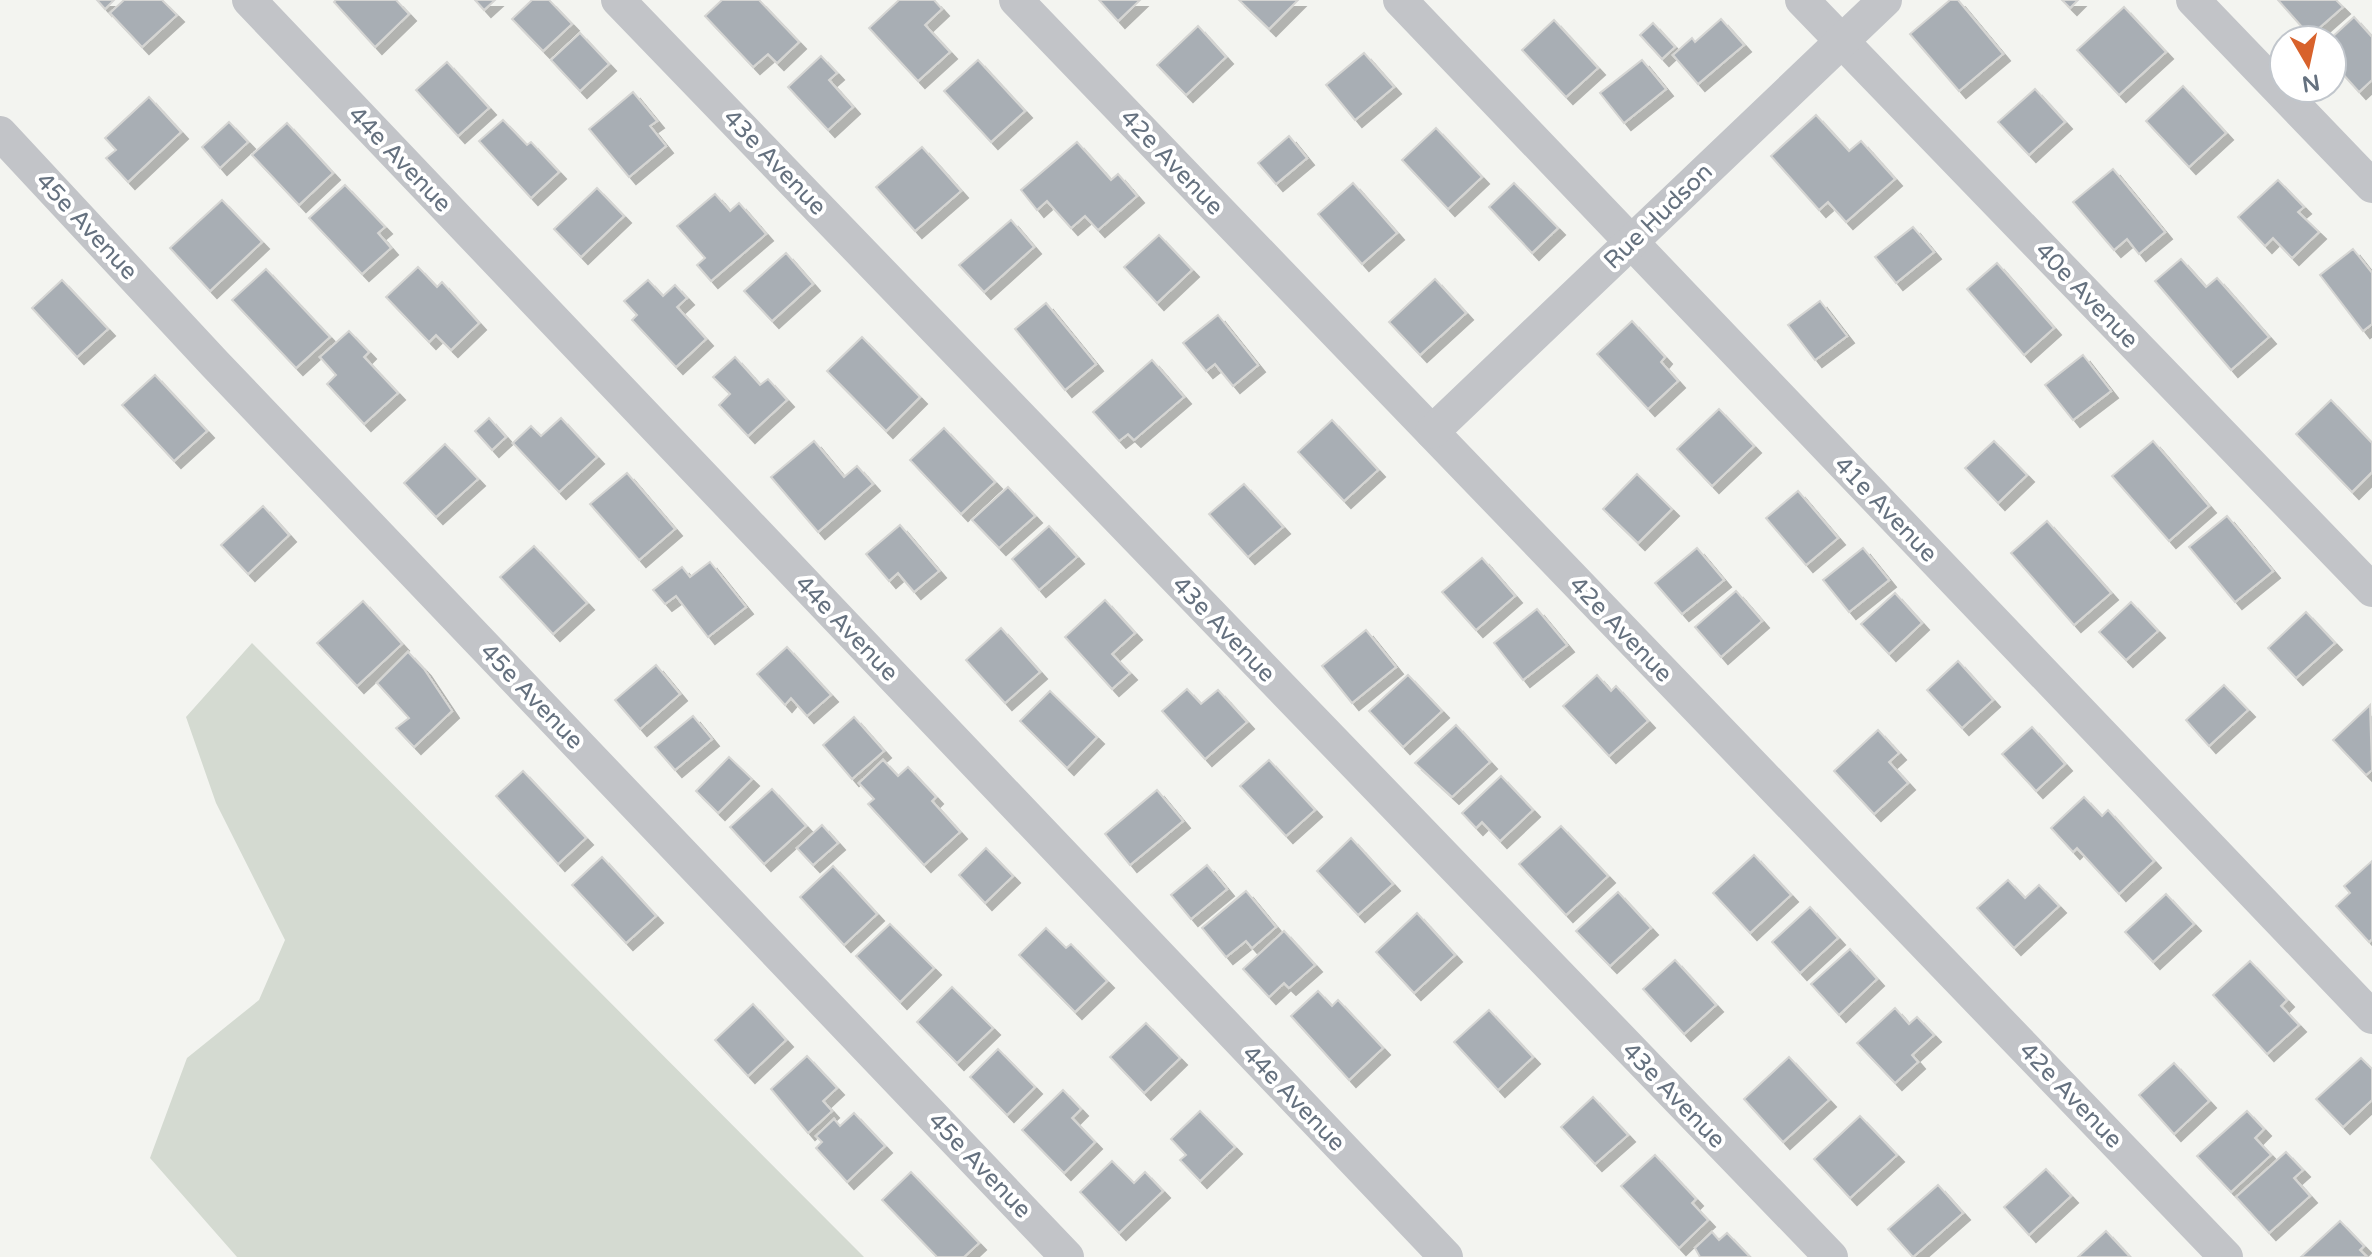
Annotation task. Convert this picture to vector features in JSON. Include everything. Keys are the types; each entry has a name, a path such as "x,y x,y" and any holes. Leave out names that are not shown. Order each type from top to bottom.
{"street":[{"name":"44e Avenue","path":"249,0 1446,1257"},
{"name":"43e Avenue","path":"618,0 1831,1257"},
{"name":"42e Avenue","path":"1016,0 2226,1257"},
{"name":"41e Avenue","path":"1400,0 2372,1017"},
{"name":"40e Avenue","path":"1802,0 2372,590"},
{"name":"Rue Hudson","path":"1432,432 1885,0"},
{"path":"2193,0 2372,186"},
{"name":"45e Avenue","path":"0,133 215,364 1067,1257"}],"shaded area":[{"path":"252,643 864,1257 237,1257 150,1158 187,1058 259,1000 285,940 216,803 186,717"}],"building":[{"path":"97,0 114,0 105,9"},
{"path":"124,0 162,0 177,15 142,47 110,13"},
{"path":"396,0 409,14 375,47 334,2"},
{"path":"475,0 495,0 484,10"},
{"path":"532,0 549,0 572,24 543,51 512,19"},
{"path":"722,0 759,0 799,42 777,63 768,54 753,67 705,16"},
{"path":"899,0 934,0 942,9 925,25 950,52 918,81 869,28"},
{"path":"1099,0 1140,0 1118,21"},
{"path":"1239,0 1298,0 1269,29"},
{"path":"1950,0 1958,0 2003,54 1959,91 1910,34"},
{"path":"2062,0 2078,0 2070,8"},
{"path":"2278,0 2336,0 2343,7 2324,24 2299,24"},
{"path":"2124,7 2166,52 2119,95 2077,50"},
{"path":"2354,17 2372,37 2372,80 2359,92 2348,80 2346,24"},
{"path":"1721,19 1744,45 1698,84 1673,55 1692,38 1695,42"},
{"path":"1554,20 1598,68 1566,97 1522,50"},
{"path":"1653,23 1675,47 1662,59 1640,35"},
{"path":"1198,26 1226,57 1186,95 1157,65"},
{"path":"580,33 609,64 580,91 551,60"},
{"path":"1364,53 1394,87 1355,120 1326,85"},
{"path":"821,56 837,73 829,80 853,107 828,130 788,87"},
{"path":"978,60 1025,111 991,142 944,91"},
{"path":"1642,60 1666,89 1624,123 1600,93"},
{"path":"447,62 489,108 458,136 416,90"},
{"path":"2183,86 2226,133 2189,167 2146,121"},
{"path":"2035,89 2065,122 2029,155 1998,122"},
{"path":"633,92 657,121 650,126 666,146 629,177 589,129"},
{"path":"149,97 181,132 128,182 106,158 116,150 105,138"},
{"path":"1816,115 1849,151 1861,141 1895,179 1846,222 1828,202 1819,210 1771,156"},
{"path":"503,120 527,145 531,142 559,172 531,198 479,141"},
{"path":"229,122 248,142 220,168 202,147"},
{"path":"287,123 333,173 299,205 252,155"},
{"path":"1436,128 1482,177 1448,209 1402,160"},
{"path":"1289,136 1307,158 1276,184 1258,163"},
{"path":"1077,142 1111,180 1118,174 1137,196 1098,230 1085,216 1071,228 1047,201 1037,210 1021,190"},
{"path":"922,147 961,191 915,231 876,187"},
{"path":"2113,169 2165,232 2139,254 2127,239 2114,250 2073,202"},
{"path":"2278,180 2304,207 2298,212 2319,232 2292,258 2273,238 2265,246 2238,217"},
{"path":"1353,183 1397,233 1362,264 1318,214"},
{"path":"1514,183 1558,228 1532,253 1489,207"},
{"path":"345,185 385,227 378,233 391,248 362,274 309,218"},
{"path":"597,188 624,216 581,257 554,229"},
{"path":"715,194 730,211 739,203 766,234 711,281 697,265 705,258 677,226"},
{"path":"222,200 262,242 210,291 170,248"},
{"path":"1011,220 1034,247 984,292 959,265"},
{"path":"1913,227 1934,252 1896,283 1875,257"},
{"path":"1159,235 1192,270 1157,303 1124,267"},
{"path":"2353,249 2372,273 2372,324 2363,331 2320,275"},
{"path":"786,253 813,284 772,321 744,291"},
{"path":"2181,259 2206,287 2217,278 2269,337 2231,370 2155,281"},
{"path":"1997,263 2054,328 2024,355 1967,289"},
{"path":"418,267 437,287 442,282 479,323 451,350 436,335 429,342 386,297"},
{"path":"266,269 330,337 296,368 232,300"},
{"path":"1435,279 1466,313 1420,355 1389,322"},
{"path":"62,280 108,329 77,357 32,308"},
{"path":"648,280 663,296 675,285 687,298 677,307 706,339 676,367 632,320 637,315 624,301"},
{"path":"1820,301 1847,336 1815,360 1788,325"},
{"path":"1046,303 1096,364 1065,390 1015,329"},
{"path":"1218,315 1258,365 1233,386 1215,364 1206,371 1183,343"},
{"path":"1632,321 1665,357 1661,362 1678,381 1648,409 1597,354"},
{"path":"349,331 369,352 364,357 398,393 364,424 327,384 336,375 320,357"},
{"path":"862,337 920,397 886,431 827,371"},
{"path":"2083,355 2111,391 2073,420 2045,385"},
{"path":"735,357 760,385 768,379 787,400 748,436 719,405 730,394 713,377"},
{"path":"1152,360 1184,397 1134,440 1128,434 1119,441 1093,412"},
{"path":"155,375 207,431 174,461 122,405"},
{"path":"2331,400 2372,443 2372,472 2352,492 2296,434"},
{"path":"1719,409 1754,446 1712,486 1677,449"},
{"path":"489,418 506,437 492,450 475,431"},
{"path":"561,418 597,457 559,492 513,443 531,426 541,436"},
{"path":"1332,420 1378,470 1344,501 1298,452"},
{"path":"944,428 995,482 961,514 910,460"},
{"path":"814,441 844,477 857,466 873,484 818,532 771,477"},
{"path":"1994,441 2027,475 1998,503 1965,468"},
{"path":"2153,441 2209,506 2169,541 2112,476"},
{"path":"445,444 478,479 436,517 404,483"},
{"path":"627,473 675,529 639,560 590,504"},
{"path":"1637,474 1672,509 1638,543 1603,509"},
{"path":"1244,484 1283,527 1248,557 1209,514"},
{"path":"1008,487 1035,516 999,548 972,520"},
{"path":"1798,491 1838,538 1806,565 1766,518"},
{"path":"263,506 289,535 248,574 221,545"},
{"path":"2227,516 2273,571 2235,602 2189,547"},
{"path":"2047,521 2111,593 2074,625 2011,553"},
{"path":"900,525 939,571 914,592 898,573 889,581 866,554"},
{"path":"1049,526 1077,557 1039,590 1012,559"},
{"path":"534,546 587,603 553,634 500,577"},
{"path":"1697,548 1724,580 1682,614 1655,583"},
{"path":"1863,548 1889,580 1849,612 1823,580"},
{"path":"1482,558 1515,596 1476,630 1442,592"},
{"path":"710,562 746,607 708,637 676,596 665,604 653,590 682,567 690,577"},
{"path":"1736,591 1762,621 1721,657 1695,627"},
{"path":"1895,593 1922,623 1889,654 1861,624"},
{"path":"1105,600 1135,633 1112,654 1130,673 1112,689 1065,637"},
{"path":"363,601 402,644 357,686 317,643"},
{"path":"2131,602 2158,631 2126,660 2099,632"},
{"path":"1537,609 1567,645 1523,680 1494,643"},
{"path":"2306,612 2335,643 2296,678 2268,648"},
{"path":"1001,628 1040,672 1005,703 966,660"},
{"path":"1366,630 1396,667 1352,703 1322,666"},
{"path":"787,647 831,695 807,716 791,698 785,705 757,674"},
{"path":"408,652 424,669 452,711 414,747 396,728 409,718 377,683"},
{"path":"1958,661 1993,700 1962,728 1927,690"},
{"path":"656,665 680,694 640,729 615,700"},
{"path":"1408,675 1442,711 1403,747 1369,711"},
{"path":"1597,675 1611,691 1616,686 1648,721 1609,756 1563,706"},
{"path":"2224,685 2248,710 2209,746 2186,720"},
{"path":"1187,689 1201,704 1218,690 1247,722 1205,759 1162,711"},
{"path":"1050,691 1097,737 1067,768 1020,721"},
{"path":"2370,705 2372,770 2366,775 2333,740"},
{"path":"693,716 712,739 675,770 655,747"},
{"path":"854,717 884,751 852,779 823,745"},
{"path":"1456,725 1490,762 1452,797 1415,763"},
{"path":"2032,727 2065,764 2036,791 2002,754"},
{"path":"1878,730 1899,753 1889,762 1908,783 1874,814 1834,771"},
{"path":"729,757 752,779 718,813 696,791"},
{"path":"883,760 898,776 908,767 936,797 932,801 960,832 924,865 868,804 874,799 859,783"},
{"path":"1269,760 1315,810 1286,836 1240,786"},
{"path":"523,771 586,838 558,864 496,796"},
{"path":"1501,776 1533,810 1500,841 1482,822 1476,828 1462,813"},
{"path":"772,789 806,826 764,864 730,827"},
{"path":"1157,790 1183,821 1130,865 1105,834"},
{"path":"2084,797 2102,816 2108,810 2154,861 2119,894 2077,848 2073,852 2051,828"},
{"path":"822,825 838,843 813,865 797,848"},
{"path":"1561,826 1608,876 1566,915 1519,864"},
{"path":"1351,838 1393,884 1358,915 1317,871"},
{"path":"986,848 1013,876 985,903 959,875"},
{"path":"1754,855 1791,895 1750,933 1713,893"},
{"path":"602,857 656,916 626,943 572,885"},
{"path":"2372,861 2372,939 2369,942 2336,906 2350,893 2344,886"},
{"path":"1207,865 1227,889 1191,919 1171,895"},
{"path":"833,866 877,914 844,945 800,897"},
{"path":"2008,880 2025,898 2039,885 2059,906 2014,948 1977,908"},
{"path":"1246,891 1276,927 1252,948 1246,941 1226,957 1202,928"},
{"path":"1618,892 1651,928 1610,966 1576,931"},
{"path":"2166,894 2194,924 2153,962 2125,932"},
{"path":"1810,907 1838,938 1800,973 1772,942"},
{"path":"1417,913 1455,955 1414,993 1376,952"},
{"path":"890,924 934,968 900,1002 856,956"},
{"path":"1046,928 1066,948 1071,944 1107,981 1075,1012 1019,955"},
{"path":"1284,931 1315,965 1289,988 1284,983 1269,997 1243,969"},
{"path":"1850,949 1877,979 1839,1015 1811,984"},
{"path":"1675,960 1716,1005 1684,1034 1643,989"},
{"path":"2250,961 2287,1000 2281,1006 2299,1025 2267,1054 2213,995"},
{"path":"952,987 993,1028 957,1063 917,1022"},
{"path":"1318,991 1332,1006 1338,1000 1383,1048 1349,1080 1291,1016"},
{"path":"753,1004 786,1040 748,1076 715,1040"},
{"path":"1895,1008 1909,1024 1917,1017 1934,1035 1912,1055 1918,1062 1895,1083 1857,1043"},
{"path":"1489,1010 1533,1057 1498,1090 1454,1042"},
{"path":"1146,1023 1180,1058 1144,1093 1110,1057"},
{"path":"998,1049 1035,1087 1007,1115 970,1077"},
{"path":"807,1056 837,1088 823,1101 832,1111 808,1133 771,1089"},
{"path":"1789,1057 1829,1100 1783,1142 1744,1099"},
{"path":"2361,1058 2372,1069 2372,1100 2343,1127 2316,1099"},
{"path":"2174,1063 2209,1101 2174,1134 2139,1095"},
{"path":"1063,1090 1081,1109 1072,1118 1095,1142 1064,1173 1022,1130"},
{"path":"1593,1097 1628,1135 1595,1164 1561,1127"},
{"path":"1200,1111 1235,1147 1200,1181 1180,1160 1186,1155 1171,1139"},
{"path":"2247,1111 2264,1129 2255,1138 2271,1155 2231,1192 2197,1156"},
{"path":"854,1113 885,1146 847,1182 816,1148 822,1142 816,1136 834,1119 840,1126"},
{"path":"1860,1116 1897,1155 1850,1198 1814,1159"},
{"path":"2286,1152 2303,1170 2294,1178 2310,1196 2269,1233 2236,1197"},
{"path":"1655,1155 1696,1199 1692,1203 1708,1220 1679,1248 1621,1186"},
{"path":"1112,1161 1134,1183 1145,1172 1163,1191 1119,1233 1080,1192"},
{"path":"2046,1169 2071,1196 2029,1235 2004,1207"},
{"path":"911,1172 979,1243 964,1257 937,1257 882,1200"},
{"path":"1938,1185 1963,1213 1913,1257 1888,1229"},
{"path":"2340,1221 2364,1246 2360,1250 2367,1257 2301,1257"},
{"path":"2106,1231 2130,1257 2078,1257"},
{"path":"1712,1232 1719,1240 1727,1233 1750,1257 1700,1257 1695,1248"}]}
